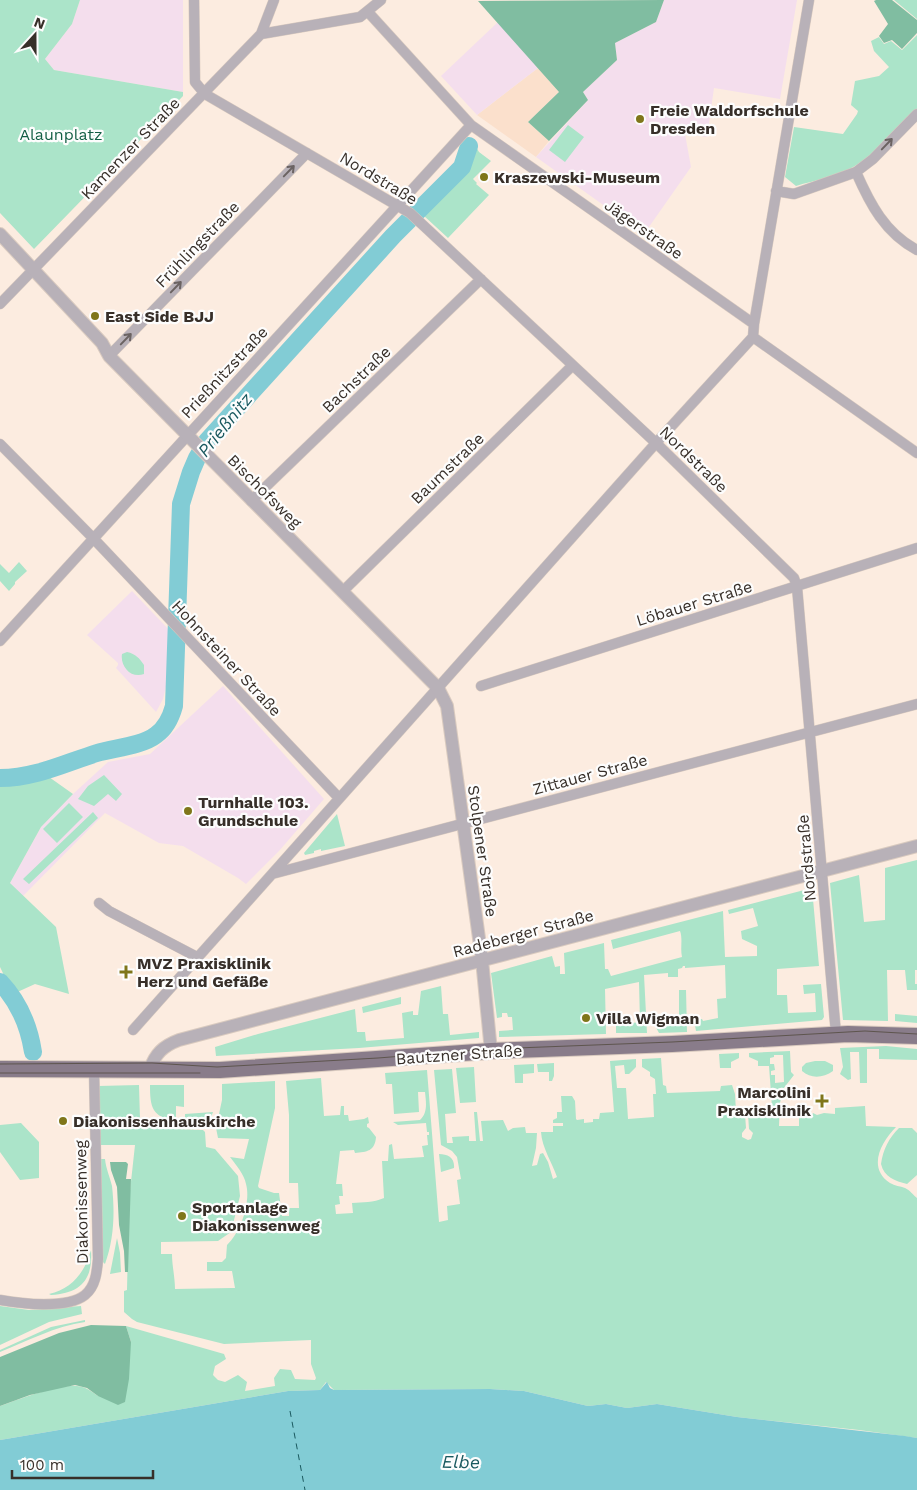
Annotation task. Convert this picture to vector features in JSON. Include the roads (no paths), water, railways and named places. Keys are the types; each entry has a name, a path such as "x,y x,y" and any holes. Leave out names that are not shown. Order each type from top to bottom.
{"main road":[{"name":"Bautzner Straße","path":"0,1069 220,1070 491,1051 672,1044 836,1034 865,1033 917,1036"}],"street":[{"path":"194,0 195,82 205,94"},
{"path":"261,34 274,0"},
{"path":"261,34 360,17 381,0"},
{"path":"133,1030 656,443 753,337 809,0"},
{"name":"Jägerstraße","path":"368,12 471,125 754,324"},
{"name":"Kamenzer Straße","path":"0,304 261,34"},
{"name":"Nordstraße","path":"205,94 413,216 656,443 794,578 797,587 836,1034"},
{"path":"776,191 794,194 856,172 873,159 917,114"},
{"name":"Prießnitzstraße","path":"0,641 186,435 471,125"},
{"name":"Frühlingstraße","path":"109,356 306,153"},
{"path":"856,172 871,204 883,222 896,235 917,250"},
{"name":"Bischofsweg","path":"0,234 102,343 109,356 438,688"},
{"name":"Bachstraße","path":"252,501 481,280"},
{"path":"753,337 917,453"},
{"name":"Baumstraße","path":"342,592 572,366"},
{"name":"Hohnsteiner Straße","path":"0,444 93,538 339,798"},
{"name":"Löbauer Straße","path":"481,686 917,548"},
{"name":"Stolpener Straße","path":"438,688 447,706 482,960 491,1051"},
{"name":"Zittauer Straße","path":"271,874 917,704"},
{"name":"Radeberger Straße","path":"150,1069 154,1058 161,1049 178,1040 917,846"},
{"path":"99,903 109,911 197,957"},
{"name":"Diakonissenweg","path":"0,1300 53,1303 80,1298 92,1288 98,1258 94,1069"}],"water":[{"name":"Elbe","path":"327,1382 330,1388 334,1390 490,1389 524,1391 588,1406 606,1404 627,1408 657,1404 737,1417 917,1438 917,1490 0,1490 0,1440 288,1391 320,1390"}],"waterway":[{"name":"Prießnitz","path":"0,778 38,773 97,753 143,742 160,732 165,726 174,706 181,504 197,458 207,441 393,236 462,167 469,146"},
{"name":"Prießnitz","path":"0,982 18,1006 29,1033 33,1052"}],"tram line":[{"path":"0,1064 152,1063 217,1067 378,1058 491,1049 672,1042 865,1031 917,1034"},
{"path":"0,1073 200,1073"}],"place":[{"name":"Freie Waldorfschule Dresden","path":"640,119"},
{"name":"Kraszewski-Museum","path":"484,177"},
{"name":"East Side BJJ","path":"95,316"},
{"name":"Turnhalle 103. Grundschule","path":"188,811"},
{"name":"MVZ Praxisklinik Herz und Gefäße","path":"126,972"},
{"name":"Villa Wigman","path":"586,1018"},
{"name":"Marcolini Praxisklinik","path":"822,1101"},
{"name":"Diakonissenhauskirche","path":"63,1121"},
{"name":"Sportanlage Diakonissenweg","path":"182,1216"}],"park label":[{"name":"Alaunplatz","path":"61,134"}]}
